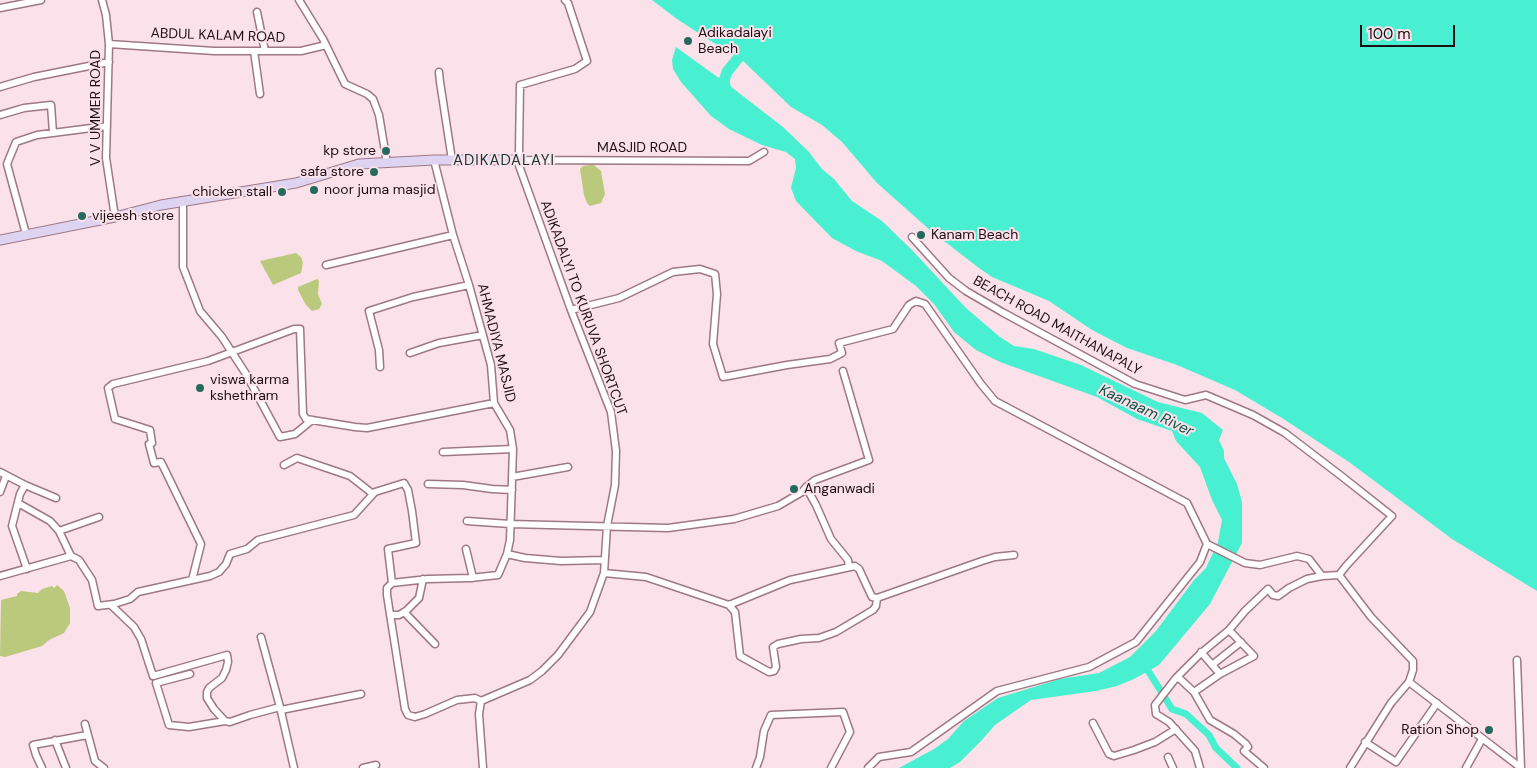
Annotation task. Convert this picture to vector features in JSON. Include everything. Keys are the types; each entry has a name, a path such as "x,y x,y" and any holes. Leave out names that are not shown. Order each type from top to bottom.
{"street":[{"path":"0,8 42,0"},
{"name":"V V UMMER ROAD","path":"102,0 106,15 109,44 106,158 115,217"},
{"path":"299,0 326,45 345,84 366,94 373,100 379,115 387,163"},
{"path":"0,240 115,217 161,205 296,183 359,164 434,160 517,160 520,153 520,85 575,69 587,61 568,3 565,0"},
{"path":"257,12 265,51"},
{"name":"ABDUL KALAM ROAD","path":"109,44 214,51 301,51 326,45"},
{"path":"254,51 260,94"},
{"path":"0,87 34,77 109,62"},
{"path":"439,72 452,160"},
{"path":"0,115 24,108 51,105 53,133"},
{"path":"26,234 7,164 16,142 37,135 107,126"},
{"name":"MASJID ROAD","path":"517,160 749,161 764,152"},
{"name":"AHMADIYA MASJID","path":"392,583 423,579 473,578 498,575 507,554 510,524 513,449 510,430 494,403 491,365 453,235 434,160"},
{"name":"ADIKADALYI TO KURUVA SHORTCUT","path":"481,701 530,680 542,671 558,655 590,612 604,573 607,526 615,485 616,451 611,412 571,310 517,160"},
{"path":"183,201 183,267 200,311 232,352 271,418 280,437 295,434 312,420"},
{"path":"326,265 453,235"},
{"name":"BEACH ROAD MAITHANAPALY","path":"912,237 950,278 966,291 1002,312 1135,384 1185,400 1206,395 1253,415 1285,433 1392,516 1339,575"},
{"path":"571,310 620,298 673,272 700,268 715,274 718,294 713,344 723,377 830,359 842,352 839,343 893,329 909,305 916,301 925,304 995,401 1187,503 1209,545 1245,563 1260,565 1297,556 1309,559 1322,576"},
{"path":"380,367 379,350 369,311 413,297 469,285"},
{"path":"192,580 201,544 161,462 154,463 149,444 152,443 150,430 115,419 108,388 113,384 208,361 294,329 300,329 303,414 306,419 367,428 494,403"},
{"path":"410,353 439,343 483,335"},
{"path":"467,521 510,524 668,528 734,519 778,506 802,492 815,480 869,460 843,371"},
{"path":"443,452 513,449"},
{"path":"284,465 297,458 350,476 373,494"},
{"path":"512,477 568,467"},
{"path":"0,492 3,474 56,498"},
{"path":"18,503 50,521 59,531 71,556 79,560 92,580 98,606 111,605 130,599 138,592 210,576 219,572 226,564 230,554 247,549 258,540 354,515 373,494 402,483 406,485 416,543 388,549 392,583 387,588 405,710 408,715 415,717 465,698 475,698 481,701 479,714 483,768"},
{"path":"428,484 512,490"},
{"path":"25,485 12,526 26,569"},
{"path":"806,487 831,539 848,560 849,567"},
{"path":"59,531 99,517"},
{"path":"868,768 879,757 911,752 997,691 1089,667 1136,642 1200,562 1209,545"},
{"path":"466,548 473,578"},
{"path":"507,554 561,562 604,560"},
{"path":"729,605 790,580 855,566 859,569 872,597 877,598 982,561 1014,555"},
{"path":"0,576 71,556"},
{"path":"604,573 646,577 729,605 735,612 740,656 769,672 774,671 776,667 773,647 778,644 801,639 819,638 836,632 873,610 876,606 877,598"},
{"path":"1200,768 1195,751 1169,722 1156,714 1156,705 1159,700 1176,678 1202,652 1229,630 1245,611 1268,589 1278,596 1307,579 1339,575 1371,617 1413,661 1413,670 1409,682 1391,703 1350,768"},
{"path":"390,615 399,615 420,598 423,579"},
{"path":"111,605 134,627 141,639 170,725 189,727 225,721 230,722 280,708 360,694"},
{"path":"404,612 435,644"},
{"path":"1194,692 1220,674 1254,656 1229,630"},
{"path":"261,637 294,768"},
{"path":"1212,665 1241,642"},
{"path":"1202,652 1220,674"},
{"path":"155,680 227,655 228,662 222,678 209,688 207,692 214,709 225,721"},
{"path":"1517,660 1521,768"},
{"path":"155,680 190,674"},
{"path":"1176,678 1180,679 1194,692 1210,720 1234,734 1246,744 1248,747 1244,751 1264,768"},
{"path":"1409,682 1521,768"},
{"path":"1365,742 1396,762 1438,703"},
{"path":"756,768 760,757 764,730 771,715 843,712 850,732 831,768"},
{"path":"85,724 95,760 103,768 108,768"},
{"path":"1094,724 1109,754 1114,756 1155,742 1176,729"},
{"path":"42,768 33,745 87,735"},
{"path":"1466,768 1482,739"},
{"path":"55,740 66,768"},
{"path":"1168,757 1173,768"},
{"path":"363,768 376,765"}],"shaded area":[{"path":"594,165 601,171 605,194 601,203 590,206 584,195 580,169 583,166"},
{"path":"296,253 301,257 303,263 301,273 273,285 260,261"},
{"path":"317,279 319,281 318,294 322,304 319,309 312,311 306,305 298,287"},
{"path":"57,585 64,591 70,608 70,623 64,633 49,640 42,646 5,657 0,656 1,600 17,596 21,591 38,593 42,589 52,586 54,588"}],"water":[{"path":"652,0 1537,0 1537,591 1452,539 1349,462 1235,390 1177,365 1127,348 1092,330 1049,301 992,277 931,231 877,183 842,142 822,125 791,107 739,57 729,53 677,19"},
{"path":"676,47 783,127 809,152 852,201 882,221 966,308 1000,337 1014,346 1034,349 1081,365 1158,402 1202,413 1223,430 1219,440 1224,451 1224,458 1237,484 1242,502 1242,543 1210,604 1159,665 1117,686 1096,691 1031,700 995,725 960,762 950,768 899,768 934,749 948,739 964,721 998,698 1060,679 1099,673 1130,657 1156,631 1194,580 1206,568 1218,542 1222,520 1212,500 1200,467 1176,441 1172,431 1137,419 1097,397 1000,362 976,350 954,332 934,304 916,286 882,261 856,251 832,238 796,201 791,188 796,168 795,159 786,152 762,145 729,129 711,116 681,82 673,69 672,60"}],"waterway":[{"name":"Kaanaam River","path":"727,95 724,81 727,72 739,57"},
{"path":"1144,664 1172,709 1186,714 1209,735 1216,748 1237,768"}],"place":[{"name":"Adikadalayi Beach","path":"688,41"},
{"name":"kp store","path":"386,151"},
{"name":"safa store","path":"374,172"},
{"name":"noor juma masjid","path":"314,190"},
{"name":"chicken stall","path":"282,192"},
{"name":"vijeesh store","path":"82,216"},
{"name":"Kanam Beach","path":"921,235"},
{"name":"viswa karma kshethram","path":"200,388"},
{"name":"Anganwadi","path":"794,489"},
{"name":"Ration Shop","path":"1489,730"}],"district":[{"name":"ADIKADALAYI","path":"504,161"}]}
